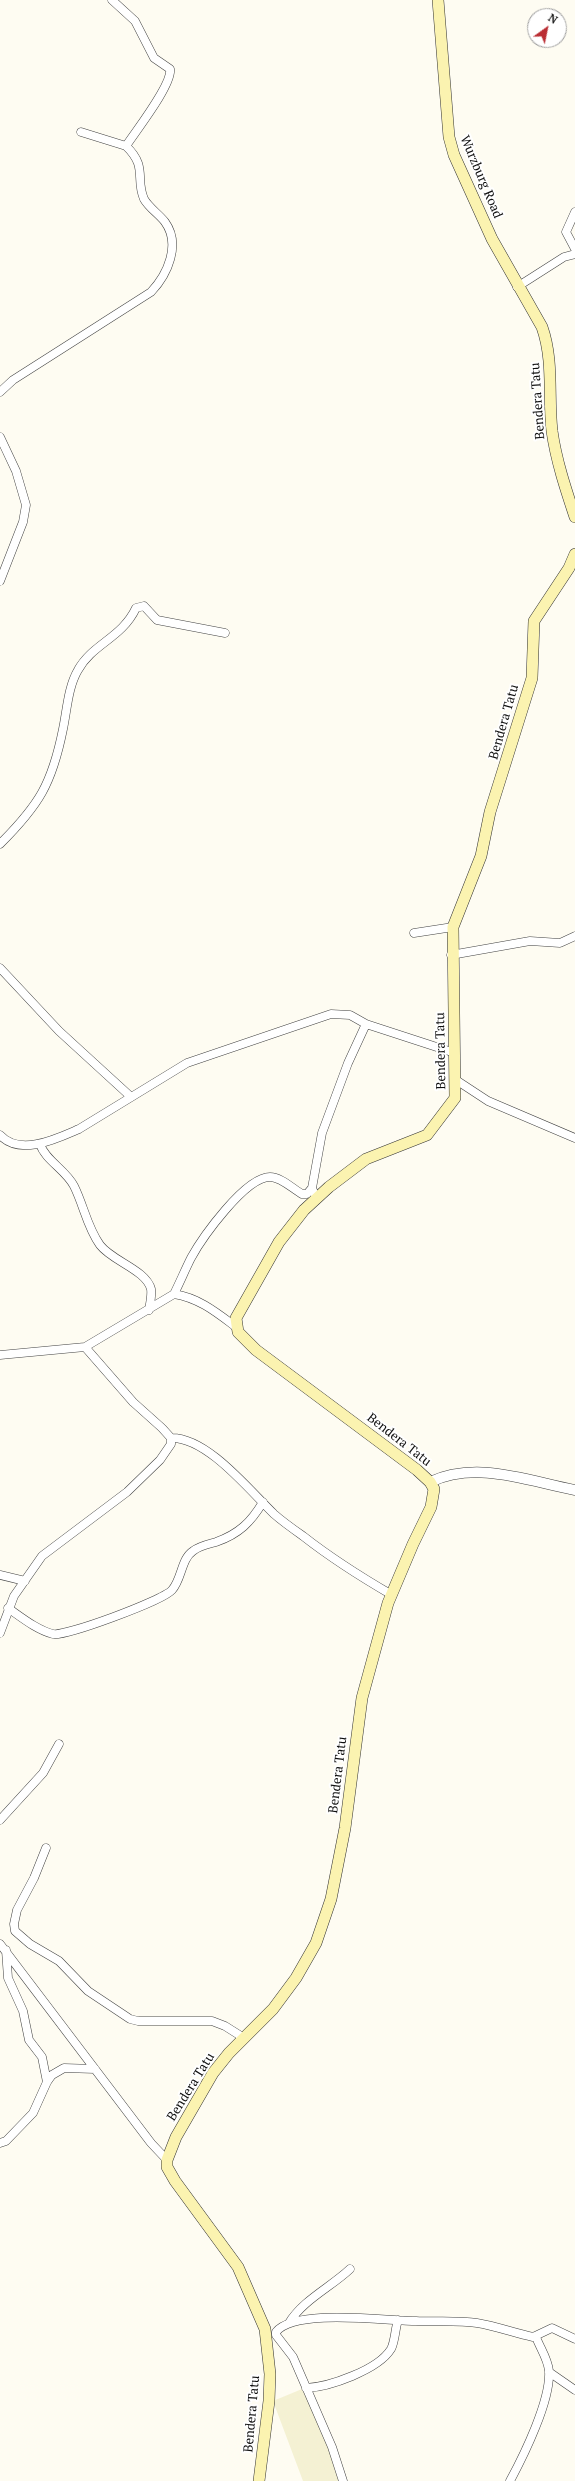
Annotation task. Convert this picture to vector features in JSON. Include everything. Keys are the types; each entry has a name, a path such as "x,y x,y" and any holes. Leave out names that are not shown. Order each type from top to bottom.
{"main road":[{"name":"Wurzburg Road","path":"438,0 445,112 450,143 492,239 517,287"},
{"name":"Bendera Tatu","path":"517,287 542,327 547,342 550,359 552,432 575,517"},
{"name":"Bendera Tatu","path":"259,2481 269,2401 270,2374 265,2329 238,2266 175,2181 167,2167 167,2160 176,2137 213,2073 244,2038 273,2009 296,1978 316,1943 331,1899 346,1821 362,1698 392,1595 412,1544 431,1506 434,1489 430,1482 388,1448 256,1350 242,1337 236,1327 236,1318 279,1242 314,1193 366,1159 427,1135 455,1098 456,1080 451,955 452,927 481,856 490,812 532,678 534,621 568,568 575,554"}],"street":[{"path":"112,0 134,21 154,58 170,69 171,72 154,106 126,146"},
{"path":"0,392 13,380 151,292 163,279 173,248 170,232 165,222 144,199 141,175 135,154 126,146 81,132"},
{"path":"575,212 566,232 575,249"},
{"path":"517,287 564,257 575,254"},
{"path":"0,437 18,478 26,505 24,522 0,581"},
{"path":"0,844 33,811 48,784 63,731 71,685 78,670 86,658 123,629 136,608 144,606 157,620 225,633"},
{"path":"414,933 452,927"},
{"path":"451,955 530,941 560,943 575,936"},
{"path":"0,968 59,1031 130,1096"},
{"path":"0,1135 14,1143 40,1144 79,1129 130,1096 187,1064 320,1016 338,1013 350,1015 366,1024 455,1053"},
{"path":"0,1355 85,1347 174,1294 191,1258 223,1212 262,1178 272,1177 302,1194 314,1193 322,1133 348,1063 366,1024"},
{"path":"456,1080 488,1101 575,1138"},
{"path":"40,1144 42,1151 64,1172 74,1186 88,1222 101,1246 144,1278 151,1289 149,1310"},
{"path":"174,1294 190,1297 209,1306 236,1327"},
{"path":"85,1347 133,1402 171,1438 180,1438 199,1447 240,1479 274,1513 303,1537 392,1595"},
{"path":"0,1634 5,1624 8,1608 42,1556 127,1492 160,1460 171,1444 171,1438"},
{"path":"430,1482 455,1473 497,1473 533,1479 575,1490"},
{"path":"8,1608 40,1629 59,1635 124,1613 172,1590 184,1567 186,1557 193,1551 243,1529 253,1519 263,1502"},
{"path":"0,1575 25,1581"},
{"path":"0,1820 43,1773 59,1744"},
{"path":"46,1848 34,1878 17,1910 14,1924 19,1936 59,1961 88,1991 130,2019 138,2021 212,2021 225,2026 244,2038"},
{"path":"3,1947 150,2143 167,2160"},
{"path":"3,1947 8,1978 23,2011 29,2040 42,2057 47,2082"},
{"path":"0,2143 6,2141 33,2113 47,2082 58,2071 64,2068 95,2069"},
{"path":"289,2323 302,2307 334,2285 350,2269"},
{"path":"343,2481 332,2447 293,2357 276,2335 279,2327 289,2323 308,2320 338,2318 475,2323 536,2336 552,2328 575,2339"},
{"path":"306,2388 322,2387 342,2380 367,2368 386,2355 392,2348 393,2332 398,2320"},
{"path":"510,2481 540,2416 549,2372 548,2363 536,2336"},
{"path":"549,2372 575,2390"}],"shaded area":[{"path":"302,2389 347,2481 303,2481 273,2401"}]}
